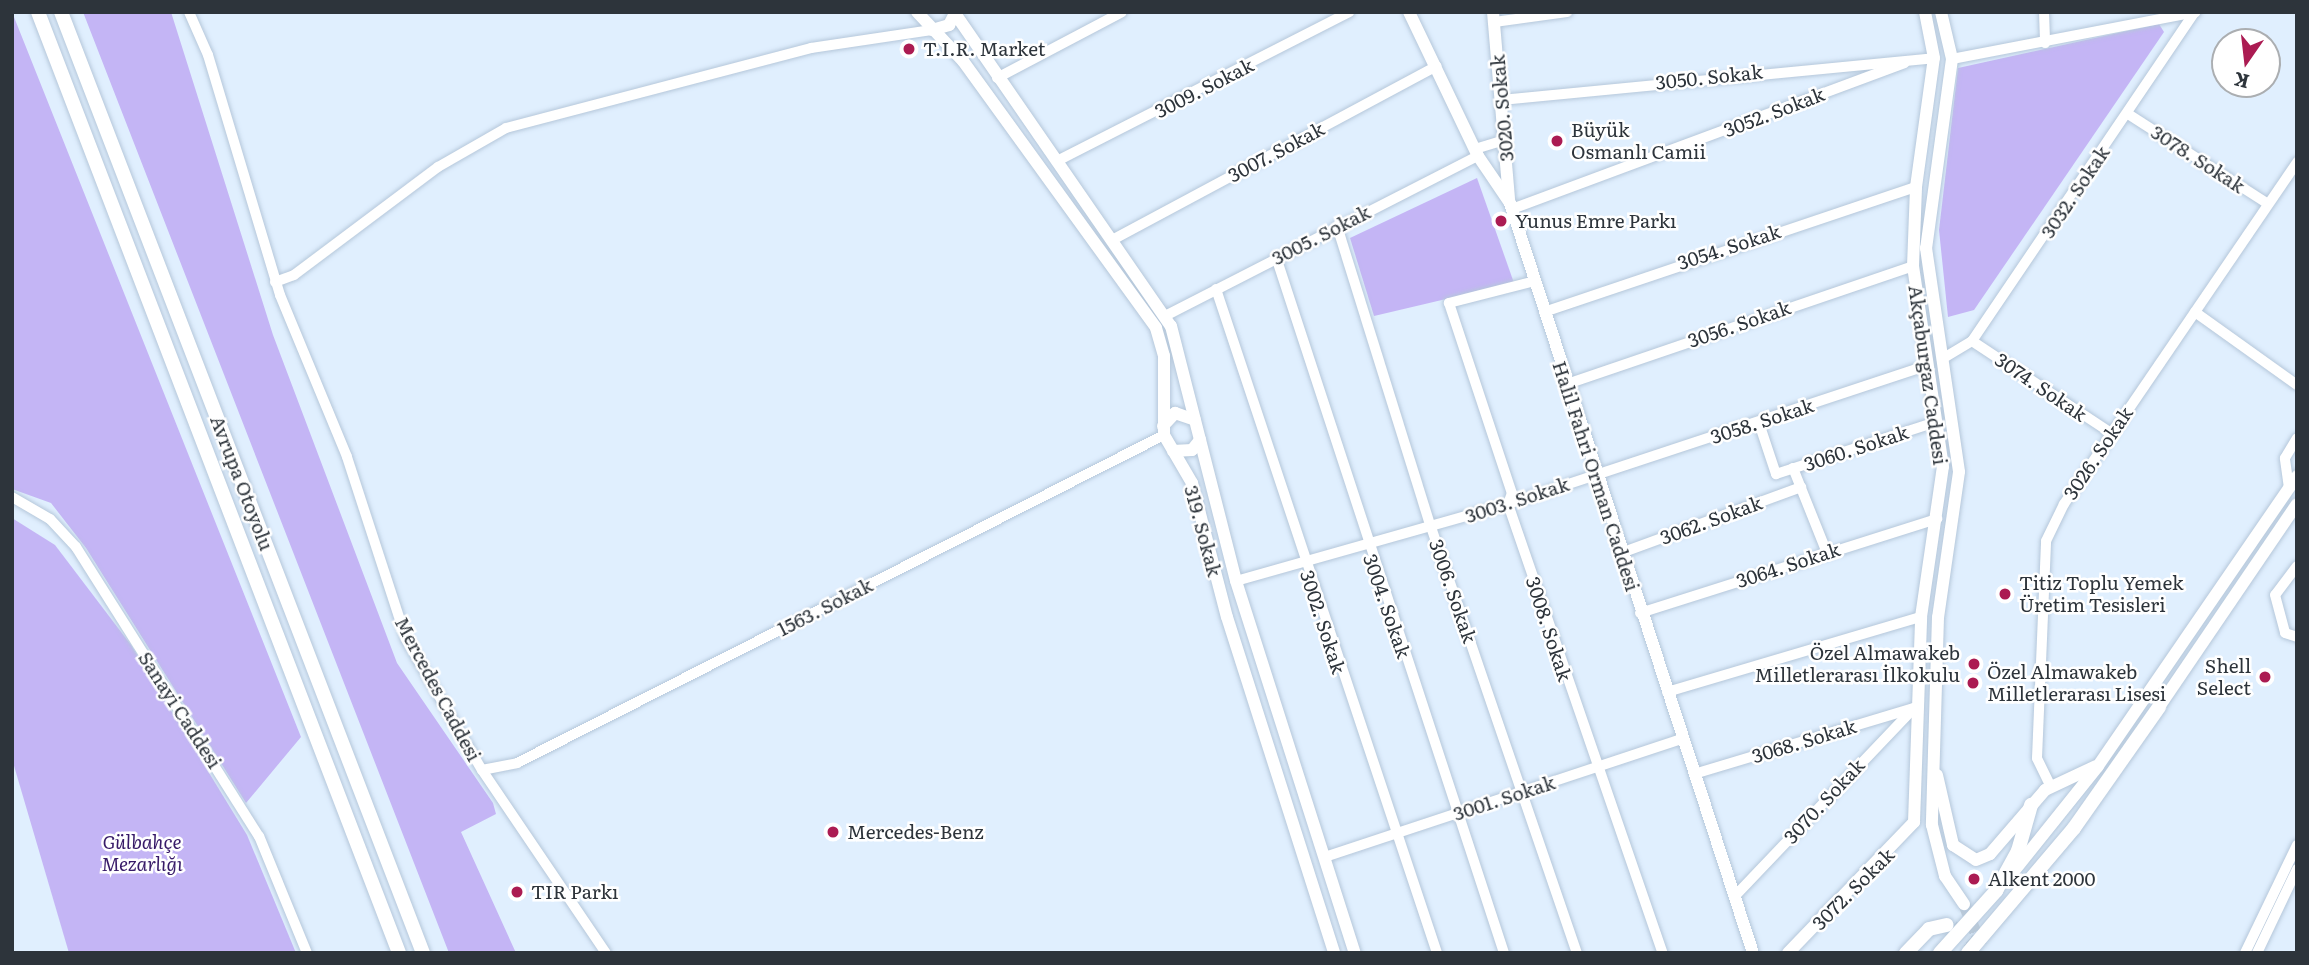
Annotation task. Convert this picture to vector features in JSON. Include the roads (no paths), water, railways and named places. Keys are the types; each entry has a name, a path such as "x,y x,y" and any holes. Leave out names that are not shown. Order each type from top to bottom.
{"highway":[{"name":"Avrupa Otoyolu","path":"38,12 399,953"},
{"name":"Avrupa Otoyolu","path":"61,12 423,953"},
{"path":"1968,953 2074,828 2159,707"},
{"path":"1940,953 1953,929 1996,891 2018,851 2031,806"},
{"path":"385,917 391,953"},
{"path":"1906,953 1929,929 1953,929"}],"main road":[{"path":"916,12 963,61 1156,328 1164,356 1163,431"},
{"path":"932,30 947,27 954,12"},
{"name":"319. Sokak","path":"954,12 1165,316 1236,581 1354,953"},
{"name":"Halil Fahri Orman Caddesi","path":"1409,12 1437,66 1476,153 1511,206 1640,613 1753,953"},
{"name":"Akçaburgaz Caddesi","path":"1914,822 1914,708 1921,617 1943,467 1913,267 1916,187 1934,58 1925,12"},
{"name":"Akçaburgaz Caddesi","path":"1933,736 1938,617 1959,472 1926,248 1952,59 1941,12"},
{"name":"3020. Sokak","path":"1494,17 1511,206"},
{"path":"1163,431 1175,413 1195,420"},
{"name":"319. Sokak","path":"1163,431 1192,483 1227,617 1334,953"},
{"path":"1173,451 1192,450 1200,440"},
{"path":"1996,891 2098,766 2297,476"},
{"path":"2159,707 2297,504"},
{"path":"1921,617 1938,617"},
{"path":"1933,736 1946,822 1965,858 1990,854 2051,787 2098,766"},
{"path":"1933,736 1934,844 1964,904"},
{"name":"3072. Sokak","path":"1788,953 1914,822"}],"street":[{"name":"Mercedes Caddesi","path":"189,12 208,55 275,282 347,457 406,639 482,770 606,953"},
{"path":"901,30 916,12"},
{"path":"998,78 1122,12"},
{"name":"3009. Sokak","path":"1057,161 1349,12"},
{"path":"1494,17 1567,12"},
{"path":"2045,12 2045,43"},
{"name":"3032. Sokak","path":"1942,359 1972,341 2195,12 1952,59"},
{"path":"275,282 295,275 438,167 506,128 901,30 932,30"},
{"path":"1918,58 1934,58"},
{"name":"3050. Sokak","path":"1501,100 1918,58"},
{"name":"3052. Sokak","path":"1511,206 1918,58"},
{"name":"3007. Sokak","path":"1114,239 1437,66"},
{"name":"3078. Sokak","path":"2128,114 2268,204"},
{"name":"3005. Sokak","path":"1165,316 1504,140"},
{"name":"3026. Sokak","path":"2051,787 2037,758 2046,541 2111,433 2297,163"},
{"name":"3054. Sokak","path":"1544,312 1916,187"},
{"name":"3006. Sokak","path":"1338,226 1431,527 1577,953"},
{"name":"3004. Sokak","path":"1276,257 1367,547 1459,813 1504,953"},
{"name":"3056. Sokak","path":"1567,384 1913,267"},
{"name":"3008. Sokak","path":"1535,281 1448,303 1512,493 1508,504 1663,953"},
{"name":"3002. Sokak","path":"1216,289 1303,563 1437,953"},
{"path":"2195,312 2297,385"},
{"name":"3074. Sokak","path":"1972,341 2111,433"},
{"name":"3058. Sokak","path":"1595,473 1759,423 1928,365"},
{"name":"3060. Sokak","path":"1759,423 1776,474 1936,422"},
{"name":"1563. Sokak","path":"482,770 517,763 1163,431"},
{"path":"2288,488 2285,458 2297,438"},
{"path":"1793,468 1827,552"},
{"name":"3003. Sokak","path":"1236,581 1367,547 1508,504 1595,473"},
{"name":"3062. Sokak","path":"1621,553 1801,487"},
{"name":"Sanayi Caddesi","path":"12,497 50,519 76,547 259,836 307,953"},
{"name":"3064. Sokak","path":"1640,613 1937,519"},
{"path":"2297,566 2275,595 2286,633 2297,637"},
{"path":"1667,692 1921,617"},
{"name":"3068. Sokak","path":"1694,774 1914,708"},
{"name":"3070. Sokak","path":"1735,896 1914,708"},
{"name":"3001. Sokak","path":"1325,857 1682,739"},
{"path":"2245,953 2297,845"},
{"path":"2257,953 2297,869"}],"tunnel":[{"path":"1964,904 1981,946"},
{"path":"1952,927 1984,953"}],"place":[{"name":"T.I.R. Market","path":"909,49"},
{"name":"Büyük Osmanlı Camii","path":"1557,141"},
{"name":"Yunus Emre Parkı","path":"1501,221"},
{"name":"Titiz Toplu Yemek Üretim Tesisleri","path":"2005,594"},
{"name":"Özel Almawakeb Milletlerarası İlkokulu","path":"1974,664"},
{"name":"Shell Select","path":"2265,677"},
{"name":"Özel Almawakeb Milletlerarası Lisesi","path":"1973,683"},
{"name":"Mercedes-Benz","path":"833,832"},
{"name":"Alkent 2000","path":"1974,879"},
{"name":"TIR Parkı","path":"517,892"}],"park label":[{"name":"Gülbahçe Mezarlığı","path":"142,853"}]}
